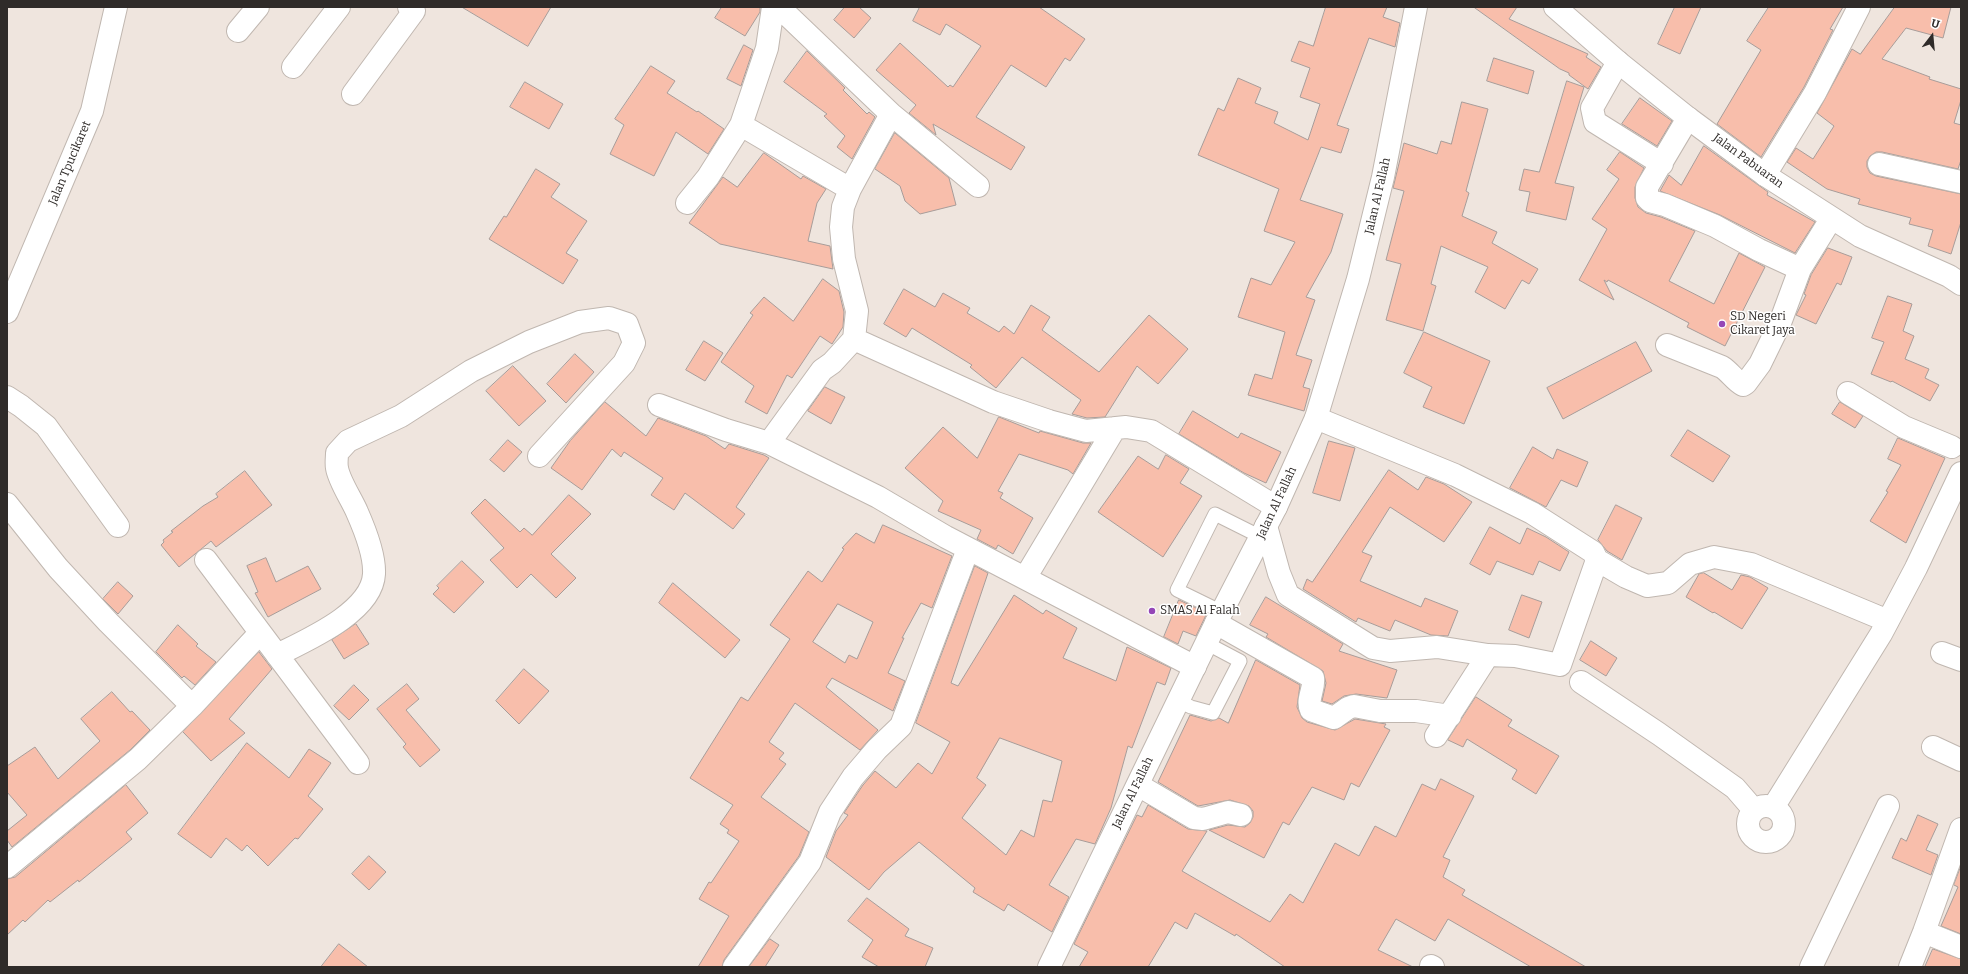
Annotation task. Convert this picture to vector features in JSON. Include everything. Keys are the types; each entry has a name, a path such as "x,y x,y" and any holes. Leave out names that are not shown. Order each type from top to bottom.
{"street":[{"name":"Jalan Tpucikaret","path":"7,312 92,111 116,7"},
{"path":"238,31 258,7"},
{"path":"293,67 340,7"},
{"path":"353,94 414,11 409,7"},
{"path":"687,203 708,176 741,125 767,48 773,7"},
{"path":"779,7 891,114 978,186"},
{"name":"Jalan Al Fallah","path":"1049,967 1206,643 1276,507 1316,418 1358,279 1383,177 1416,7"},
{"name":"Jalan Pabuaran","path":"1555,7 1618,62 1688,118 1765,174 1860,236 1949,276 1961,284"},
{"path":"1765,174 1816,93 1859,7"},
{"path":"1618,62 1592,108 1595,122 1662,164"},
{"path":"769,443 822,370 832,363 854,339 857,311 844,259 841,227 843,207 850,189 891,114"},
{"path":"1688,118 1662,164 1645,190 1647,198 1650,201 1665,205 1715,226 1759,250 1800,269"},
{"path":"741,125 850,189"},
{"path":"1879,164 1961,182"},
{"path":"1667,346 1722,367 1743,385 1760,364 1780,323 1800,269 1832,219"},
{"path":"277,654 306,641 335,624 364,599 371,587 374,573 371,555 358,513 337,469 337,453 348,441 402,416 471,371 529,342 580,322 609,318 627,324 634,343 624,363 539,456"},
{"path":"854,339 994,402 1049,421 1086,431 1130,427 1151,431 1276,507"},
{"path":"1581,682 1659,734 1764,808 1888,621 1916,568 1961,473 1956,470 1951,463 1949,455 1956,444 1904,427 1848,393"},
{"path":"7,397 46,426 118,526"},
{"path":"659,405 726,430 769,443 878,497 968,549 1195,667"},
{"path":"1316,418 1455,475 1532,513 1591,550 1597,560 1626,578 1647,586 1668,583 1690,564 1714,557 1744,563 1888,621"},
{"path":"1025,578 1115,428"},
{"path":"7,504 58,568 108,622 192,706"},
{"path":"1263,532 1288,595 1373,648 1390,651 1437,647 1488,655 1514,656 1560,665 1597,560"},
{"path":"734,967 810,862 830,812 853,777 901,726 968,549"},
{"path":"206,560 358,763"},
{"path":"1219,617 1313,678 1314,682 1309,706 1311,710 1334,718 1348,708 1354,706 1380,711 1416,711 1450,716"},
{"path":"7,867 138,759 192,706 260,633"},
{"path":"1436,736 1488,655"},
{"path":"1933,747 1961,760"},
{"path":"1138,785 1194,818 1203,819 1228,812 1240,815"},
{"path":"1811,967 1888,806"},
{"path":"1910,967 1956,857 1961,829"},
{"path":"1924,932 1961,947"}],"lane":[{"path":"1219,617 1177,590 1215,514 1263,532"},
{"path":"1178,700 1191,707 1213,713 1240,661 1206,643"}],"building":[{"path":"462,7 551,7 528,46"},
{"path":"722,7 760,7 760,12 745,36 715,18"},
{"path":"845,7 859,7 871,18 854,38 834,20"},
{"path":"920,7 1039,7 1085,39 1070,61 1065,58 1046,87 1011,65 976,117 1025,147 1011,170 933,124 936,135 909,113 916,105 876,70 900,43 948,87 950,85 953,87 981,46 946,24 940,35 913,21"},
{"path":"1326,7 1387,7 1383,17 1400,23 1395,47 1369,38 1337,125 1349,129 1341,153 1321,147 1300,200 1343,214 1331,252 1306,297 1315,300 1296,355 1312,360 1303,387 1310,389 1304,411 1248,395 1255,374 1272,379 1285,332 1238,317 1251,278 1271,285 1295,242 1264,231 1279,189 1198,155 1218,108 1224,111 1238,78 1261,88 1255,103 1278,112 1274,123 1308,140 1320,104 1300,97 1310,68 1291,61 1299,41 1313,46"},
{"path":"1474,7 1517,7 1509,19 1588,54 1586,57 1601,67 1588,89 1569,75 1569,73 1560,69"},
{"path":"1675,7 1701,7 1680,54 1658,44"},
{"path":"1769,7 1843,7 1830,29 1833,30 1804,87 1761,157 1717,124 1761,50 1747,41"},
{"path":"1895,7 1951,7 1943,38 1906,28 1882,59 1930,77 1929,79 1961,89 1961,100 1954,123 1961,125 1961,160 1958,169 1882,152 1876,152 1870,156 1867,161 1867,167 1870,173 1876,176 1961,194 1961,222 1951,254 1928,246 1933,230 1909,224 1911,218 1858,204 1860,199 1827,189 1787,162 1796,148 1813,159 1834,126 1817,113 1852,49 1860,54"},
{"path":"744,45 753,50 741,86 727,79"},
{"path":"807,51 845,88 843,90 867,114 869,112 875,117 852,159 837,147 845,136 824,116 827,114 784,82"},
{"path":"1494,58 1534,71 1528,94 1487,81"},
{"path":"651,66 675,81 667,93 697,112 698,111 724,129 708,154 676,132 654,176 610,154 624,125 615,119"},
{"path":"1567,81 1584,87 1555,183 1574,187 1566,220 1526,211 1530,192 1519,190 1524,169 1539,172"},
{"path":"525,82 563,104 549,129 510,107"},
{"path":"1640,98 1672,121 1657,146 1622,124"},
{"path":"1462,102 1488,109 1466,191 1469,193 1462,216 1497,232 1492,243 1538,269 1529,284 1522,280 1505,309 1475,292 1488,267 1441,246 1431,284 1436,286 1423,331 1386,320 1401,264 1386,260 1404,191 1393,188 1404,143 1437,154 1441,141 1451,144"},
{"path":"895,133 949,178 956,205 920,214 905,201 900,186 875,169"},
{"path":"1704,146 1768,192 1767,195 1815,222 1795,253 1720,215 1660,191 1669,175 1681,185"},
{"path":"1620,152 1644,168 1635,187 1635,198 1638,207 1646,213 1661,217 1695,231 1669,281 1714,304 1739,253 1765,267 1725,346 1687,327 1689,323 1608,280 1607,282 1604,280 1614,300 1579,280 1607,229 1592,219 1619,179 1607,170"},
{"path":"764,153 801,179 803,176 826,189 817,203 808,241 830,246 833,269 720,244 689,223 723,177 737,187"},
{"path":"536,169 560,184 551,197 587,221 566,253 578,260 563,284 489,239 504,216 506,217"},
{"path":"1828,248 1852,257 1841,285 1837,283 1816,324 1796,315 1806,295 1804,294 1811,275"},
{"path":"823,279 839,291 844,312 843,327 832,344 820,336 792,378 787,375 767,414 745,402 754,386 721,362 753,315 750,313 764,297 793,321"},
{"path":"904,289 935,307 943,293 970,308 967,313 999,332 1004,326 1014,334 1031,305 1050,317 1042,330 1099,372 1149,315 1188,349 1158,384 1137,366 1105,417 1087,418 1072,414 1081,400 1022,357 996,388 970,367 972,365 912,328 906,337 884,324"},
{"path":"1888,296 1912,304 1903,331 1914,336 1905,359 1929,369 1925,378 1939,385 1930,401 1892,381 1891,382 1871,374 1884,342 1872,338"},
{"path":"1424,332 1490,361 1464,424 1423,407 1432,387 1404,373"},
{"path":"704,341 723,353 705,381 686,370"},
{"path":"1636,342 1652,371 1563,419 1547,388"},
{"path":"575,354 594,372 566,403 547,384"},
{"path":"513,366 546,401 519,426 486,391"},
{"path":"825,387 845,397 831,424 808,411"},
{"path":"605,402 646,436 658,418 706,436 725,449 729,444 769,458 736,507 745,514 733,529 685,493 674,510 651,495 663,478 624,452 621,457 612,449 582,490 551,468 570,441"},
{"path":"1840,402 1863,416 1855,428 1832,414"},
{"path":"1193,411 1238,438 1241,433 1281,452 1266,483 1244,473 1179,434"},
{"path":"999,417 1039,433 1040,431 1083,443 1091,443 1073,474 1068,470 1019,454 998,491 1003,493 1000,498 1033,518 1013,554 998,545 996,549 977,539 981,530 938,511 943,501 905,468 943,427 977,458"},
{"path":"1688,430 1730,456 1713,482 1671,456"},
{"path":"1898,438 1945,458 1906,543 1870,521 1888,492 1886,491 1901,465 1888,459"},
{"path":"508,440 522,452 504,472 490,460"},
{"path":"1329,441 1355,448 1340,501 1313,493"},
{"path":"1533,447 1553,459 1557,449 1588,462 1577,487 1561,480 1546,507 1510,488"},
{"path":"1166,455 1189,469 1180,483 1202,496 1163,557 1098,512 1138,456 1158,469"},
{"path":"1389,470 1418,490 1426,477 1444,484 1472,502 1444,542 1390,507 1362,552 1372,556 1360,581 1421,607 1425,598 1458,611 1448,636 1431,635 1395,620 1390,631 1358,618 1356,622 1303,589 1307,579 1312,582"},
{"path":"245,471 272,505 216,547 211,541 179,567 161,545 164,542 163,540 173,532 171,531 203,506 218,497 216,494"},
{"path":"569,495 591,514 551,554 576,578 556,598 531,574 517,588 490,560 504,548 471,513 485,499 520,532 524,528 532,535"},
{"path":"1616,505 1642,518 1622,560 1607,551 1598,540"},
{"path":"883,525 952,556 932,608 921,603 902,638 904,638 888,673 905,681 893,711 832,678 826,687 878,730 860,750 795,703 769,742 784,753 779,759 786,764 761,797 809,832 799,856 724,960 722,967 698,967 729,916 699,899 709,882 711,883 739,841 727,833 729,830 720,824 733,805 690,778 741,697 748,701 790,639 770,625 808,571 822,582 844,549 842,548 856,533 874,543","holes":["838,604 873,622 857,659 849,655 845,663 813,642"]},
{"path":"1490,527 1520,544 1527,528 1546,537 1569,552 1560,571 1539,561 1533,575 1497,561 1490,575 1470,564"},
{"path":"266,558 276,582 308,566 321,589 268,617 255,593 258,592 247,566"},
{"path":"462,561 484,582 454,613 433,594 439,588 437,586"},
{"path":"975,566 988,573 951,683 958,686 1014,595 1043,614 1046,610 1077,628 1063,658 1116,681 1127,647 1171,668 1165,685 1157,682 1132,748 1128,746 1111,808 1095,844 1076,839 1049,885 1069,897 1052,932 1008,904 1004,911 973,892 975,888 919,842 884,872 869,890 826,857 836,831 848,815 844,813 863,785 875,771 896,788 918,763 932,774 950,742 916,723","holes":["1000,738 1062,761 1052,802 1043,800 1034,837 1021,830 1006,855 962,818 986,785 977,778"]},
{"path":"1704,573 1732,590 1741,575 1750,577 1768,588 1742,629 1686,597 1699,574"},
{"path":"118,582 133,596 118,614 103,599"},
{"path":"673,583 740,640 725,658 659,603"},
{"path":"1522,595 1542,602 1529,638 1509,630"},
{"path":"1266,597 1343,644 1339,651 1397,670 1387,698 1356,694 1344,696 1332,704 1322,701 1326,683 1323,671 1266,637 1268,634 1250,625"},
{"path":"1179,600 1207,613 1196,636 1183,631 1178,644 1164,637"},
{"path":"356,624 369,644 344,659 332,640"},
{"path":"178,625 198,644 196,646 216,662 195,685 184,676 182,678 156,652"},
{"path":"1591,641 1617,658 1606,676 1580,660"},
{"path":"259,652 272,669 229,719 245,733 211,761 183,732"},
{"path":"1256,660 1300,685 1297,707 1302,718 1307,722 1335,730 1355,719 1386,724 1384,727 1390,730 1359,787 1351,783 1344,800 1312,787 1289,825 1283,822 1264,858 1209,830 1228,825 1245,827 1250,823 1253,817 1253,811 1249,806 1230,800 1198,806 1158,782 1190,715 1211,721 1219,718 1228,723"},
{"path":"524,669 549,691 519,724 496,701"},
{"path":"407,684 419,699 406,710 440,750 420,767 403,747 406,744 377,709"},
{"path":"354,685 369,700 349,720 334,706"},
{"path":"112,692 130,712 132,711 150,730 130,750 12,847 7,840 7,831 27,815 7,792 7,766 35,747 58,779 100,741 81,719"},
{"path":"1476,697 1512,720 1508,726 1559,756 1536,794 1512,779 1517,770 1467,739 1463,747 1448,740"},
{"path":"247,743 289,778 309,749 331,763 308,796 323,809 298,839 295,838 268,866 247,845 242,851 226,838 211,858 178,834"},
{"path":"1441,779 1474,796 1443,857 1450,860 1443,877 1465,890 1462,895 1586,967 1531,967 1448,919 1435,941 1396,919 1378,950 1413,967 1285,967 1236,934 1235,936 1195,913 1187,929 1175,922 1148,967 1079,967 1088,952 1074,944 1137,815 1142,817 1148,805 1188,829 1207,831 1182,871 1270,922 1290,894 1303,903 1335,843 1359,856 1375,826 1396,837 1422,784 1435,790"},
{"path":"126,785 148,813 126,832 132,839 79,882 78,880 50,902 48,900 25,922 23,920 7,935 7,879 15,877"},
{"path":"1918,815 1938,824 1926,850 1938,855 1931,875 1892,858 1901,838 1906,841"},
{"path":"369,856 386,872 369,890 352,874"},
{"path":"1961,866 1961,934 1941,926 1958,887 1954,885"},
{"path":"867,898 909,929 905,936 933,948 925,967 879,967 862,957 873,940 848,921"},
{"path":"770,939 779,945 765,967 749,967"},
{"path":"339,944 368,967 321,967"},
{"path":"1933,949 1961,959 1961,967 1925,967"}],"place":[{"name":"SD Negeri Cikaret Jaya","path":"1722,324"},
{"name":"SMAS Al Falah","path":"1152,611"}]}
